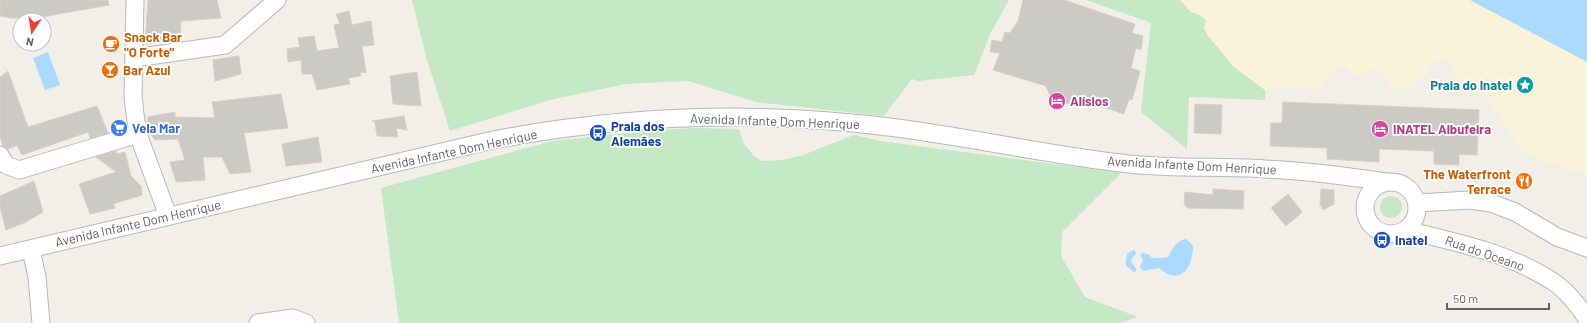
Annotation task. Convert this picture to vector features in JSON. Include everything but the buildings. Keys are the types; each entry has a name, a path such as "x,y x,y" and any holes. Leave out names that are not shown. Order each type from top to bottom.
{"street":[{"path":"135,0 135,58 133,96 138,134 168,216"},
{"path":"135,58 225,46 277,0"},
{"name":"Avenida Infante Dom Henrique","path":"0,256 493,140 598,124 690,117 731,117 854,123 897,128 1083,158 1132,164 1266,169 1386,182"},
{"path":"0,155 6,165 19,170 138,134"},
{"name":"Avenida Infante Dom Henrique","path":"1346,177 1360,186 1368,195"},
{"path":"1413,217 1414,195 1406,187 1394,182 1386,182 1379,185 1368,195 1365,204 1367,220 1373,228 1389,235 1398,234 1413,217 1470,200 1491,203 1511,209 1557,237 1587,248"},
{"name":"Rua do Oceano","path":"1413,217 1421,226 1435,236 1514,261 1554,282 1578,306 1587,319"},
{"path":"31,249 37,276 41,323"},
{"path":"258,323 293,318 306,323"}],"green space":[{"path":"412,0 1009,0 990,34 974,75 918,81 912,79 884,116 756,102 688,81 625,84 550,100 450,131 427,60"},
{"path":"1086,0 1180,0 1191,12 1198,14 1206,20 1234,67 1265,90 1265,100 1189,97 1187,149 1141,112 1151,23"},
{"path":"695,128 739,129 744,144 754,156 762,161 783,160 803,155 854,135 880,141 1121,173 1062,232 1061,256 1085,297 1138,317 1119,323 399,323 381,188 552,141 655,130"},
{"path":"1391,196 1399,199 1402,207 1399,215 1391,218 1383,215 1380,207 1383,199"}],"sand":[{"name":"Praia do Inatel","path":"1180,0 1470,0 1587,62 1587,175 1522,153 1488,98 1467,90 1459,81 1455,69 1448,59 1434,61 1409,91 1392,89 1382,74 1373,68 1362,74 1351,76 1347,67 1336,68 1326,77 1322,89 1265,90 1234,67 1208,36 1204,28 1206,20 1198,14 1191,12"}],"water":[{"path":"1470,0 1587,0 1587,62"},
{"path":"48,52 60,85 45,90 33,58"},
{"path":"1185,239 1193,246 1191,261 1188,268 1184,272 1173,276 1159,268 1143,271 1140,267 1143,260 1140,255 1143,253 1148,254 1152,258 1168,257 1173,248"},
{"path":"1135,250 1136,254 1131,262 1136,268 1136,271 1134,272 1126,266 1126,261 1128,254"}],"place":[{"name":"Snack Bar \"O Forte\"","path":"111,44"},
{"name":"Bar Azul","path":"110,70"},
{"name":"Praia do Inatel","path":"1525,85"},
{"name":"Alísios","path":"1057,101"},
{"name":"Vela Mar","path":"119,128"},
{"name":"INATEL Albufeira","path":"1380,129"},
{"name":"Praia dos Alemães","path":"598,133"},
{"name":"The Waterfront Terrace","path":"1524,181"},
{"name":"Inatel","path":"1382,240"}]}
